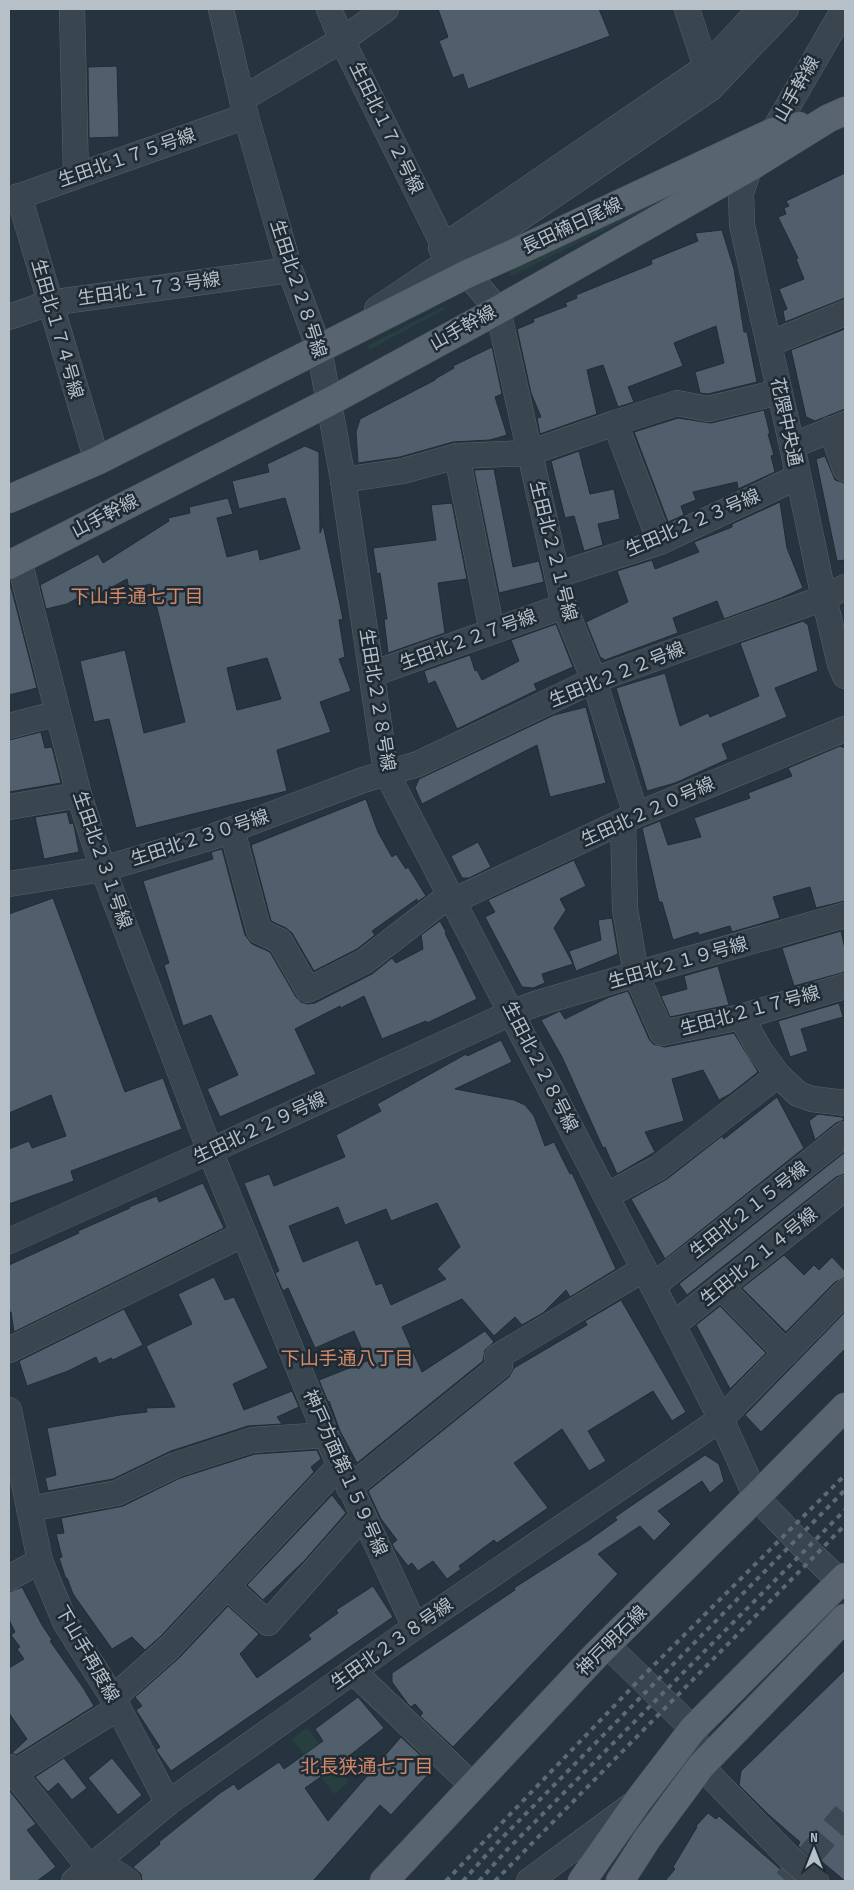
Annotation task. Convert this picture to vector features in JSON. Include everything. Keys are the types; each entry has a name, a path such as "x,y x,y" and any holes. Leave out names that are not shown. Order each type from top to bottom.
{"main road":[{"name":"長田楠日尾線","path":"319,348 455,259 512,254 773,132 837,115"},
{"name":"長田楠日尾線","path":"750,167 837,115"},
{"name":"山手幹線","path":"14,562 329,402 498,310 750,167"},
{"path":"9,499 97,461 319,348"},
{"name":"神戸明石線","path":"384,1881 606,1645 845,1406"},
{"path":"582,1881 638,1801 693,1729 843,1580"},
{"path":"620,1881 646,1839 701,1766 845,1618"}],"street":[{"path":"72,9 76,175"},
{"name":"生田北２２８号線","path":"220,9 244,108 290,270 319,348 343,480 386,772 674,1325 756,1497 802,1545 843,1580"},
{"name":"生田北１７２号線","path":"329,9 342,40 455,259 498,310"},
{"name":"生田北１７５号線","path":"14,198 244,108 386,9"},
{"path":"687,9 706,67"},
{"path":"455,259 706,67 760,9"},
{"path":"319,348 510,225 710,89 786,9"},
{"name":"山手幹線","path":"750,167 773,132 844,9"},
{"name":"花隈中央通","path":"750,167 741,193 742,225 798,477 835,593 844,668"},
{"name":"生田北１７４号線","path":"14,198 49,303 97,461"},
{"name":"生田北１７３号線","path":"9,317 49,303 290,270"},
{"name":"生田北２２１号線","path":"498,310 564,606 594,680 630,818"},
{"path":"769,344 845,313"},
{"path":"343,480 404,471 457,456 529,453 677,403 708,409 780,392"},
{"path":"615,423 660,542"},
{"path":"792,446 838,427 845,470"},
{"path":"457,456 492,631"},
{"name":"生田北２２３号線","path":"557,575 660,542 798,477"},
{"name":"生田北２３１号線","path":"14,562 58,713 79,795 103,868 210,1151"},
{"name":"生田北２２２号線","path":"386,772 418,764 594,680 835,593"},
{"name":"生田北２２７号線","path":"372,674 564,606"},
{"path":"9,726 58,713"},
{"name":"生田北２２０号線","path":"232,830 259,931 280,941 308,990 365,961 451,898 630,818 845,729"},
{"name":"生田北２３０号線","path":"9,884 103,868 212,837 386,772"},
{"path":"9,807 79,795"},
{"name":"生田北２１７号線","path":"630,818 625,909 636,974 662,1033 741,1017 845,986"},
{"name":"生田北２１９号線","path":"511,1013 636,974 845,915"},
{"name":"生田北２２９号線","path":"9,1242 511,1013"},
{"path":"741,1017 761,1052 778,1075 798,1094 812,1099 845,1103"},
{"path":"606,1196 658,1168 778,1075"},
{"name":"生田北２１５号線","path":"344,1477 500,1366 497,1358 649,1278 845,1134"},
{"name":"神戸方面第１５９号線","path":"210,1151 344,1477 415,1627"},
{"name":"生田北２１４号線","path":"674,1325 845,1188"},
{"path":"9,1350 244,1234"},
{"path":"721,1287 786,1353"},
{"name":"生田北２３８号線","path":"82,1874 168,1803 352,1671 720,1419 845,1292"},
{"name":"下山手再度線","path":"9,1410 40,1561 65,1622 116,1703 168,1803"},
{"path":"29,1509 118,1493 175,1465 252,1440 326,1435"},
{"path":"128,1881 113,1871 82,1874 11,1770 116,1703 226,1586 344,1477"},
{"path":"226,1586 268,1623 362,1517"},
{"path":"9,1578 40,1561"},
{"path":"606,1645 693,1729 701,1766 788,1856 812,1878"},
{"path":"352,1671 473,1786"},
{"path":"528,1881 638,1801"}],"green space":[{"path":"674,192 676,195 511,276 509,272"},
{"path":"443,307 445,309 369,350 367,346"},
{"path":"307,1728 349,1782 334,1794 292,1739"}],"building":[{"path":"438,9 599,9 610,36 468,89 463,74 453,78 439,41 448,37"},
{"path":"117,66 119,137 89,138 88,67"},
{"path":"845,173 845,298 785,322 783,311 787,309 779,289 804,279 796,259 798,258 778,217 786,214 784,208 789,206 786,201"},
{"path":"722,230 734,269 744,332 747,332 757,382 708,394 700,393 695,372 724,363 716,326 674,343 683,366 628,387 634,402 618,407 603,365 587,370 597,414 540,434 537,418 541,417 531,393 517,329 534,322 533,319 567,306 565,303 577,298 576,295 652,264 651,260 698,241 695,233"},
{"path":"845,329 845,409 815,421 806,417 791,350"},
{"path":"492,347 502,394 495,397 507,435 490,440 453,442 400,457 358,463 356,432 360,419 435,380 454,368 453,366"},
{"path":"764,410 774,455 771,456 775,472 738,489 737,482 693,492 696,500 681,506 684,515 668,522 634,432 678,418 711,423"},
{"path":"305,446 319,452 320,533 323,525 343,619 339,620 345,657 339,659 351,691 320,702 331,732 277,750 287,791 136,828 109,719 94,722 80,661 125,650 144,733 185,722 151,584 129,589 127,579 88,600 85,594 67,604 46,609 40,585 98,554 103,563 169,521 168,518 190,513 189,507 228,498 233,514 217,518 227,557 258,549 260,560 300,549 285,498 239,509 232,481 269,472 267,464","holes":["267,658 281,699 237,710 227,668"]},
{"path":"579,451 590,494 614,489 620,519 598,524 603,545 584,551 574,516 565,518 551,461"},
{"path":"825,456 835,480 845,483 845,560 837,561 816,459"},
{"path":"494,469 513,567 539,561 544,582 499,593 474,470"},
{"path":"780,502 787,548 803,588 724,619 717,601 673,618 678,633 605,660 600,657 586,622 628,602 617,571 652,560 655,569 699,552 694,542 732,527 732,524"},
{"path":"452,503 467,579 438,583 445,633 388,653 384,619 387,619 380,573 377,574 373,548 436,540 431,505"},
{"path":"9,587 11,587 37,688 9,695"},
{"path":"803,621 808,625 818,671 775,688 787,717 722,744 728,759 675,783 647,791 616,688 665,673 680,726 708,713 710,717 759,696 740,643"},
{"path":"556,624 573,667 534,684 537,690 457,729 435,681 428,684 424,671 470,655 475,671 477,670 482,680 519,661 511,640"},
{"path":"586,707 606,783 550,797 537,745 422,804 415,788 419,779 554,715"},
{"path":"41,732 45,748 52,747 61,783 9,792 9,740"},
{"path":"840,746 845,748 845,901 816,908 810,887 773,897 780,918 732,932 730,926 699,935 698,932 673,940 662,902 659,902 642,828 660,821 668,845 701,837 694,818 750,798 748,793 792,776 788,768"},
{"path":"366,799 378,832 392,857 396,854 406,869 408,867 426,896 417,902 417,899 372,931 375,935 357,949 314,971 292,933 271,921 251,845"},
{"path":"67,812 70,824 73,823 74,826 79,852 44,859 35,817"},
{"path":"478,842 491,867 469,878 462,878 451,856"},
{"path":"222,849 245,935 252,944 270,952 296,997 301,1002 315,1003 372,974 392,958 396,963 423,949 421,935 440,921 477,999 427,1023 426,1021 382,1039 364,996 341,1008 340,1006 295,1029 316,1074 220,1117 207,1089 238,1075 211,1015 183,1026 164,965 169,963 143,881 213,859 211,852"},
{"path":"574,860 586,886 560,899 566,910 554,928 573,964 542,974 545,983 533,988 522,987 485,917 495,912 488,900"},
{"path":"53,898 125,1092 163,1078 182,1129 71,1171 74,1181 9,1204 9,1149 29,1141 32,1148 66,1136 51,1095 9,1113 9,914"},
{"path":"612,918 618,954 576,971 569,951 601,940 598,920"},
{"path":"841,931 845,949 845,972 794,986 782,948"},
{"path":"718,966 729,1005 670,1017 661,996 687,989 684,976"},
{"path":"628,991 653,1044 665,1047 734,1033 758,1072 730,1094 719,1100 703,1070 672,1079 684,1121 645,1132 655,1152 617,1174 605,1147 603,1148 562,1057 541,1020 560,1011 565,1019 609,997"},
{"path":"839,1003 843,1017 801,1029 808,1051 790,1057 778,1021"},
{"path":"501,1040 512,1062 455,1089 514,1100 525,1105 534,1116 545,1146 554,1142 570,1174 572,1173 616,1269 570,1297 566,1290 543,1313 522,1325 515,1317 494,1336 462,1299 402,1327 422,1372 485,1331 494,1342 485,1350 483,1361 357,1463 340,1431 319,1380 367,1361 354,1331 315,1348 288,1288 283,1291 275,1273 279,1271 244,1183 269,1174 274,1186 345,1157 336,1135 381,1111 377,1104 466,1054 467,1056","holes":["437,1203 460,1247 437,1269 446,1279 391,1305 382,1283 376,1285 358,1240 303,1262 289,1226 338,1207 345,1225 386,1209 391,1221"]},
{"path":"777,1097 804,1148 665,1259 631,1199 667,1179 722,1136 724,1139"},
{"path":"818,1114 842,1117 844,1120 836,1123 815,1140 809,1121"},
{"path":"845,1152 845,1174 836,1177 687,1295 679,1284"},
{"path":"203,1183 224,1228 14,1332 11,1312 9,1312 9,1265 79,1233 78,1231 129,1207 157,1196 159,1202"},
{"path":"784,1255 804,1275 814,1265 819,1270 832,1257 845,1271 845,1278 835,1282 786,1332 742,1288"},
{"path":"214,1277 225,1300 234,1297 268,1368 233,1384 244,1410 292,1391 299,1407 277,1417 282,1424 248,1426 171,1451 113,1479 48,1491 45,1478 56,1475 47,1428 147,1412 146,1408 175,1407 146,1346 192,1324 178,1294"},
{"path":"621,1300 686,1412 672,1421 653,1391 588,1431 606,1461 589,1471 562,1429 514,1463 548,1508 497,1543 494,1540 459,1566 461,1569 447,1579 433,1561 418,1571 412,1563 408,1566 394,1548 392,1544 397,1540 381,1519 368,1491 509,1377 514,1368 587,1325 585,1321"},
{"path":"720,1306 766,1353 730,1389 696,1325"},
{"path":"124,1309 143,1345 113,1360 111,1358 99,1364 96,1357 68,1371 27,1386 19,1361"},
{"path":"845,1312 845,1349 761,1432 745,1415"},
{"path":"317,1450 321,1459 311,1467 314,1472 160,1637 145,1650 132,1637 112,1649 73,1594 66,1579 59,1558 62,1557 56,1534 64,1533 61,1518 123,1506 180,1478 255,1454"},
{"path":"705,1455 719,1464 724,1481 710,1493 702,1481 658,1511 671,1524 654,1541 640,1526 598,1554 618,1574 453,1747 420,1716 423,1713 415,1704 411,1707 408,1704 392,1682 392,1673 515,1590 514,1588 589,1540 617,1520 615,1517"},
{"path":"332,1495 346,1513 304,1561 263,1600 247,1585"},
{"path":"373,1586 393,1617 171,1771 156,1750 160,1747 136,1710 142,1706 135,1697 180,1657 228,1606 259,1634 240,1654 257,1678 311,1639 308,1635 338,1613 336,1610"},
{"path":"22,1587 52,1640 50,1641 94,1706 16,1755 12,1753 27,1739 9,1713 9,1668 24,1659 17,1649 20,1647 11,1635 15,1632 9,1620 9,1592"},
{"path":"845,1670 845,1881 821,1861 819,1864 798,1846 800,1842 739,1785 741,1771"},
{"path":"358,1697 384,1728 338,1765 305,1788 328,1821 401,1737 434,1768 391,1815 380,1805 313,1881 142,1881 141,1874 133,1867 160,1844 159,1842 234,1784 238,1790 279,1762 284,1769 323,1741 315,1729"},
{"path":"64,1758 87,1788 72,1800 58,1783 48,1792 35,1777"},
{"path":"112,1758 142,1795 118,1815 88,1778"},
{"path":"9,1790 36,1824 27,1830 56,1867 37,1881 9,1881"},
{"path":"708,1813 716,1819 719,1816 794,1881 665,1881 675,1869 673,1867 696,1826"}],"tunnel":[{"path":"809,1856 845,1814"},
{"path":"786,1881 792,1874"}],"railway":[{"path":"446,1881 641,1678 845,1475"},
{"path":"463,1881 497,1843 845,1490"},
{"path":"479,1881 506,1851 845,1510"},
{"path":"495,1881 845,1525"}],"district":[{"name":"下山手通七丁目","path":"137,597"},
{"name":"下山手通八丁目","path":"347,1359"},
{"name":"北長狭通七丁目","path":"367,1767"}]}
